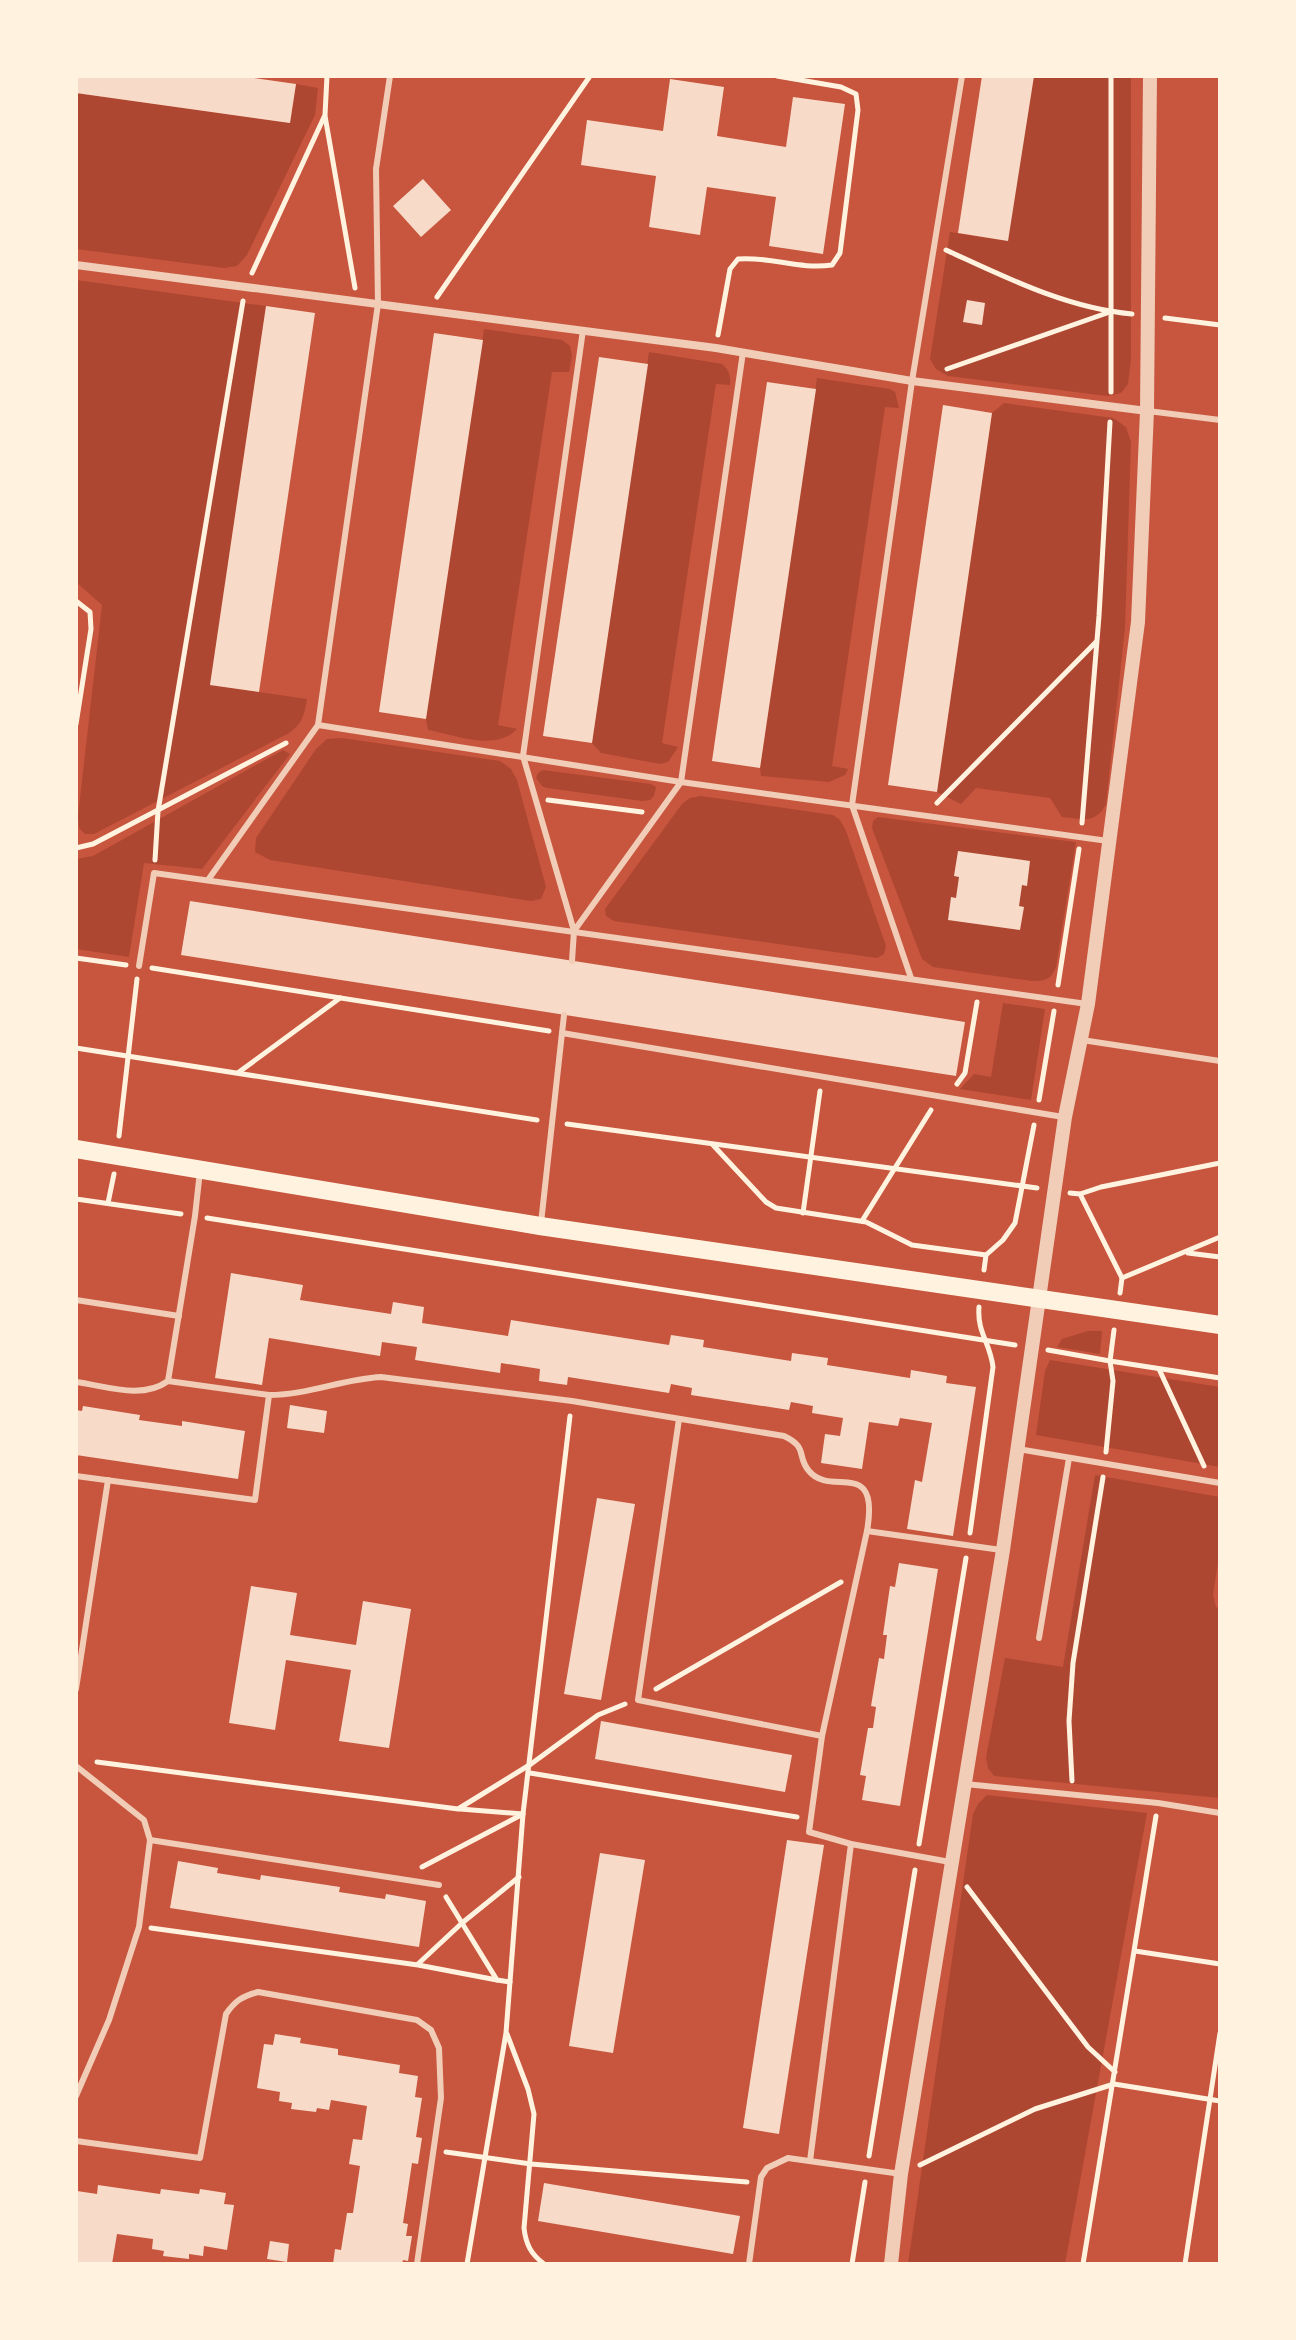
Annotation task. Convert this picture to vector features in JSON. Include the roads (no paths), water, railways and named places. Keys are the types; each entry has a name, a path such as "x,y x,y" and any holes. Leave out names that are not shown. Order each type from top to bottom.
{"main road":[{"path":"76,1149 540,1226 1220,1325"}],"street":[{"path":"891,2264 901,2174 1003,1550 1065,1117 1088,1004 1138,622 1147,411 1150,76"},
{"path":"76,265 716,348 912,381 1147,411"}],"lane":[{"path":"208,880 318,725 378,304 376,169 390,76"},
{"path":"911,978 852,805 912,381 962,76"},
{"path":"572,961 574,931 523,756 583,330"},
{"path":"574,931 681,782 743,352"},
{"path":"1147,411 1220,420"},
{"path":"318,725 681,782 1111,841"},
{"path":"139,966 154,873 1088,1004"},
{"path":"540,1226 564,1015"},
{"path":"562,1033 1065,1117"},
{"path":"1082,1040 1220,1061"},
{"path":"168,1381 200,1168"},
{"path":"76,1300 179,1316"},
{"path":"76,1382 142,1392 157,1389 168,1381 269,1395 295,1395 357,1379 381,1377 572,1401 793,1440 800,1447 809,1472 819,1478 857,1485 868,1495 872,1507 822,1736 809,1832 851,1844 950,1862"},
{"path":"76,1476 255,1500 269,1395"},
{"path":"679,1419 638,1700 822,1736"},
{"path":"1016,1449 1220,1483"},
{"path":"1039,1638 1069,1458"},
{"path":"76,1689 108,1480"},
{"path":"867,1531 1003,1550"},
{"path":"76,1766 144,1820 150,1840 139,1927 109,2020 76,2096"},
{"path":"964,1784 1158,1803 1220,1813"},
{"path":"150,1840 439,1885"},
{"path":"810,2161 851,1844"},
{"path":"76,2141 200,2158 226,2014 235,2001 258,1992 417,2020 431,2030 439,2048 440,2085 417,2264"},
{"path":"749,2264 761,2177 775,2163 788,2158 901,2174"}]}
